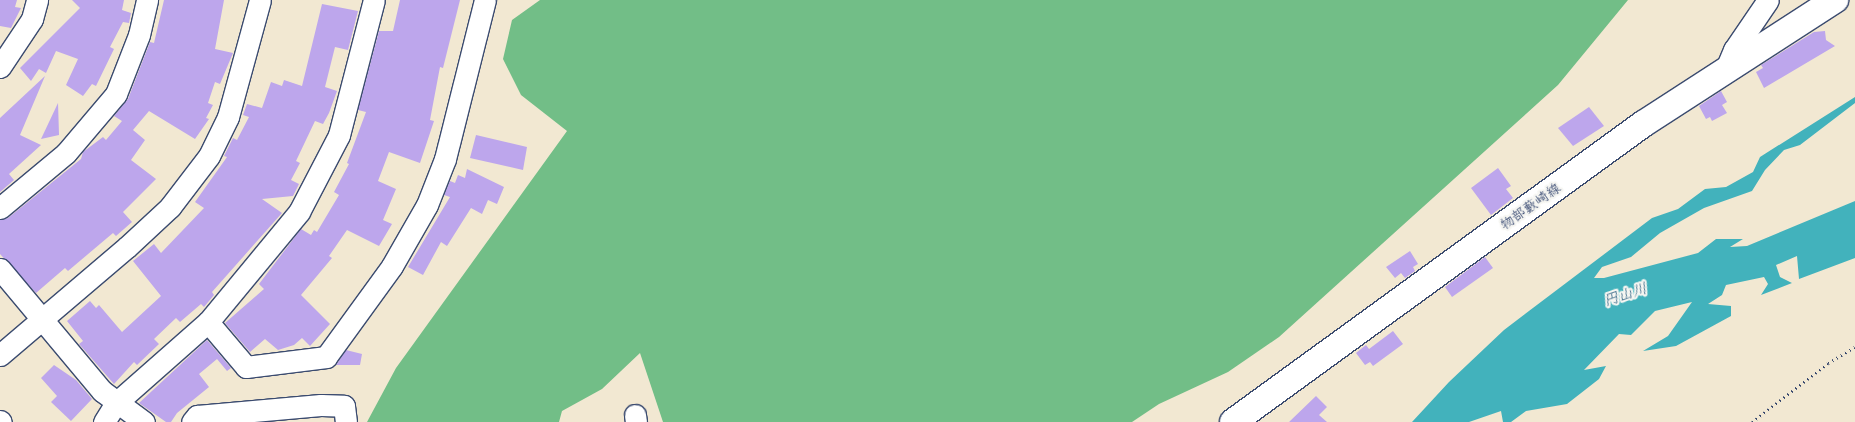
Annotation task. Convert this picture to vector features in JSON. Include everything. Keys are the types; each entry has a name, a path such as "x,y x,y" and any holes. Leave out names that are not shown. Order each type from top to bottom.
{"main road":[{"name":"物部藪崎線","path":"1232,422 1643,124 1835,0"}],"street":[{"path":"0,67 32,19 37,0"},
{"path":"0,208 66,153 116,94 139,35 147,0"},
{"path":"0,355 127,248 170,207 209,156 228,117 260,0"},
{"path":"104,422 116,403 208,322 299,212 323,172 339,135 374,0"},
{"path":"208,322 246,367 326,357 392,266 427,205 445,160 485,0"},
{"path":"1725,71 1734,50 1768,0"},
{"path":"0,270 116,403 144,422"},
{"path":"192,422 196,416 321,405 344,406 346,422"}],"path":[{"path":"1752,422 1828,363 1855,347"}],"green space":[{"path":"540,0 1628,0 1558,85 1279,337 1228,372 1159,404 1132,422 663,422 640,353 602,389 562,411 559,422 367,422 396,368 567,131 521,95 503,59 512,20"}],"water":[{"name":"円山川","path":"1855,97 1855,103 1800,145 1784,150 1765,170 1752,191 1704,208 1660,233 1631,257 1602,267 1594,278 1604,278 1698,253 1716,239 1743,239 1730,247 1747,246 1855,201 1855,258 1799,279 1797,256 1776,265 1780,277 1792,283 1761,295 1768,284 1764,277 1726,285 1722,295 1708,304 1731,306 1731,316 1676,346 1643,351 1668,336 1692,302 1655,311 1631,335 1619,334 1584,370 1606,366 1599,379 1567,404 1526,411 1511,422 1503,422 1501,411 1469,422 1412,422 1449,382 1504,330 1652,218 1678,209 1705,189 1726,187 1753,172 1760,157"}],"building":[{"path":"0,0 17,0 15,7 21,8 11,28 0,26"},
{"path":"72,0 124,0 122,10 131,13 129,23 123,22 110,47 114,49 96,86 92,84 83,96 66,85 78,59 56,51 46,73 39,69 31,81 20,68 80,8"},
{"path":"164,0 224,0 215,49 233,53 220,84 215,82 208,103 213,105 206,118 209,119 195,139 149,111 133,130 145,140 131,160 156,179 123,212 132,222 116,236 113,233 68,271 65,268 36,293 0,254 0,220 8,218 81,159 83,152 103,137 106,140 122,121 114,116 128,99 150,42 154,43"},
{"path":"400,0 460,0 443,68 440,67 430,120 434,121 420,163 389,152 378,181 396,189 383,220 392,224 379,246 347,230 329,256 332,258 301,295 330,324 310,346 302,338 294,345 278,350 265,339 250,352 225,323 264,289 259,284 301,229 311,235 314,230 317,232 339,195 334,192 349,164 347,163 366,112 358,110 379,31 393,31"},
{"path":"322,4 358,11 348,50 335,47 325,87 337,91 323,124 315,121 296,161 300,163 291,180 299,184 293,196 262,199 282,213 212,292 214,295 204,307 201,304 180,322 176,318 154,339 159,344 137,365 134,362 114,384 79,344 83,341 67,321 90,301 96,308 99,305 122,332 161,296 133,261 154,244 161,253 204,208 195,202 227,157 224,156 233,138 237,140 249,117 243,115 247,104 262,108 271,82 282,86 284,80 302,86"},
{"path":"1825,31 1826,40 1835,46 1764,88 1756,72 1763,68 1761,65 1814,32"},
{"path":"45,76 20,135 41,145 9,174 14,180 0,192 0,118"},
{"path":"1721,91 1727,102 1722,105 1727,113 1712,121 1710,117 1706,119 1699,106"},
{"path":"58,103 59,135 41,139"},
{"path":"1589,107 1604,126 1573,146 1558,128"},
{"path":"476,135 527,147 523,170 470,158"},
{"path":"1498,168 1511,186 1506,189 1513,198 1491,215 1471,188"},
{"path":"467,169 504,187 497,204 488,200 482,214 471,208 447,246 441,242 423,275 408,267 450,197 444,195 450,181 455,183 458,175 465,178"},
{"path":"1410,251 1418,264 1413,267 1415,271 1405,278 1401,273 1395,278 1386,267"},
{"path":"1485,257 1493,268 1452,297 1445,287"},
{"path":"1393,331 1403,344 1373,366 1370,362 1365,365 1356,353 1366,345 1369,349"},
{"path":"207,340 231,368 227,371 217,359 199,374 209,387 177,413 171,422 166,422 139,403"},
{"path":"346,350 362,354 360,365 336,365"},
{"path":"54,365 76,380 92,399 71,421 51,402 57,396 41,378"},
{"path":"1316,396 1327,407 1319,415 1327,422 1289,422"}]}
